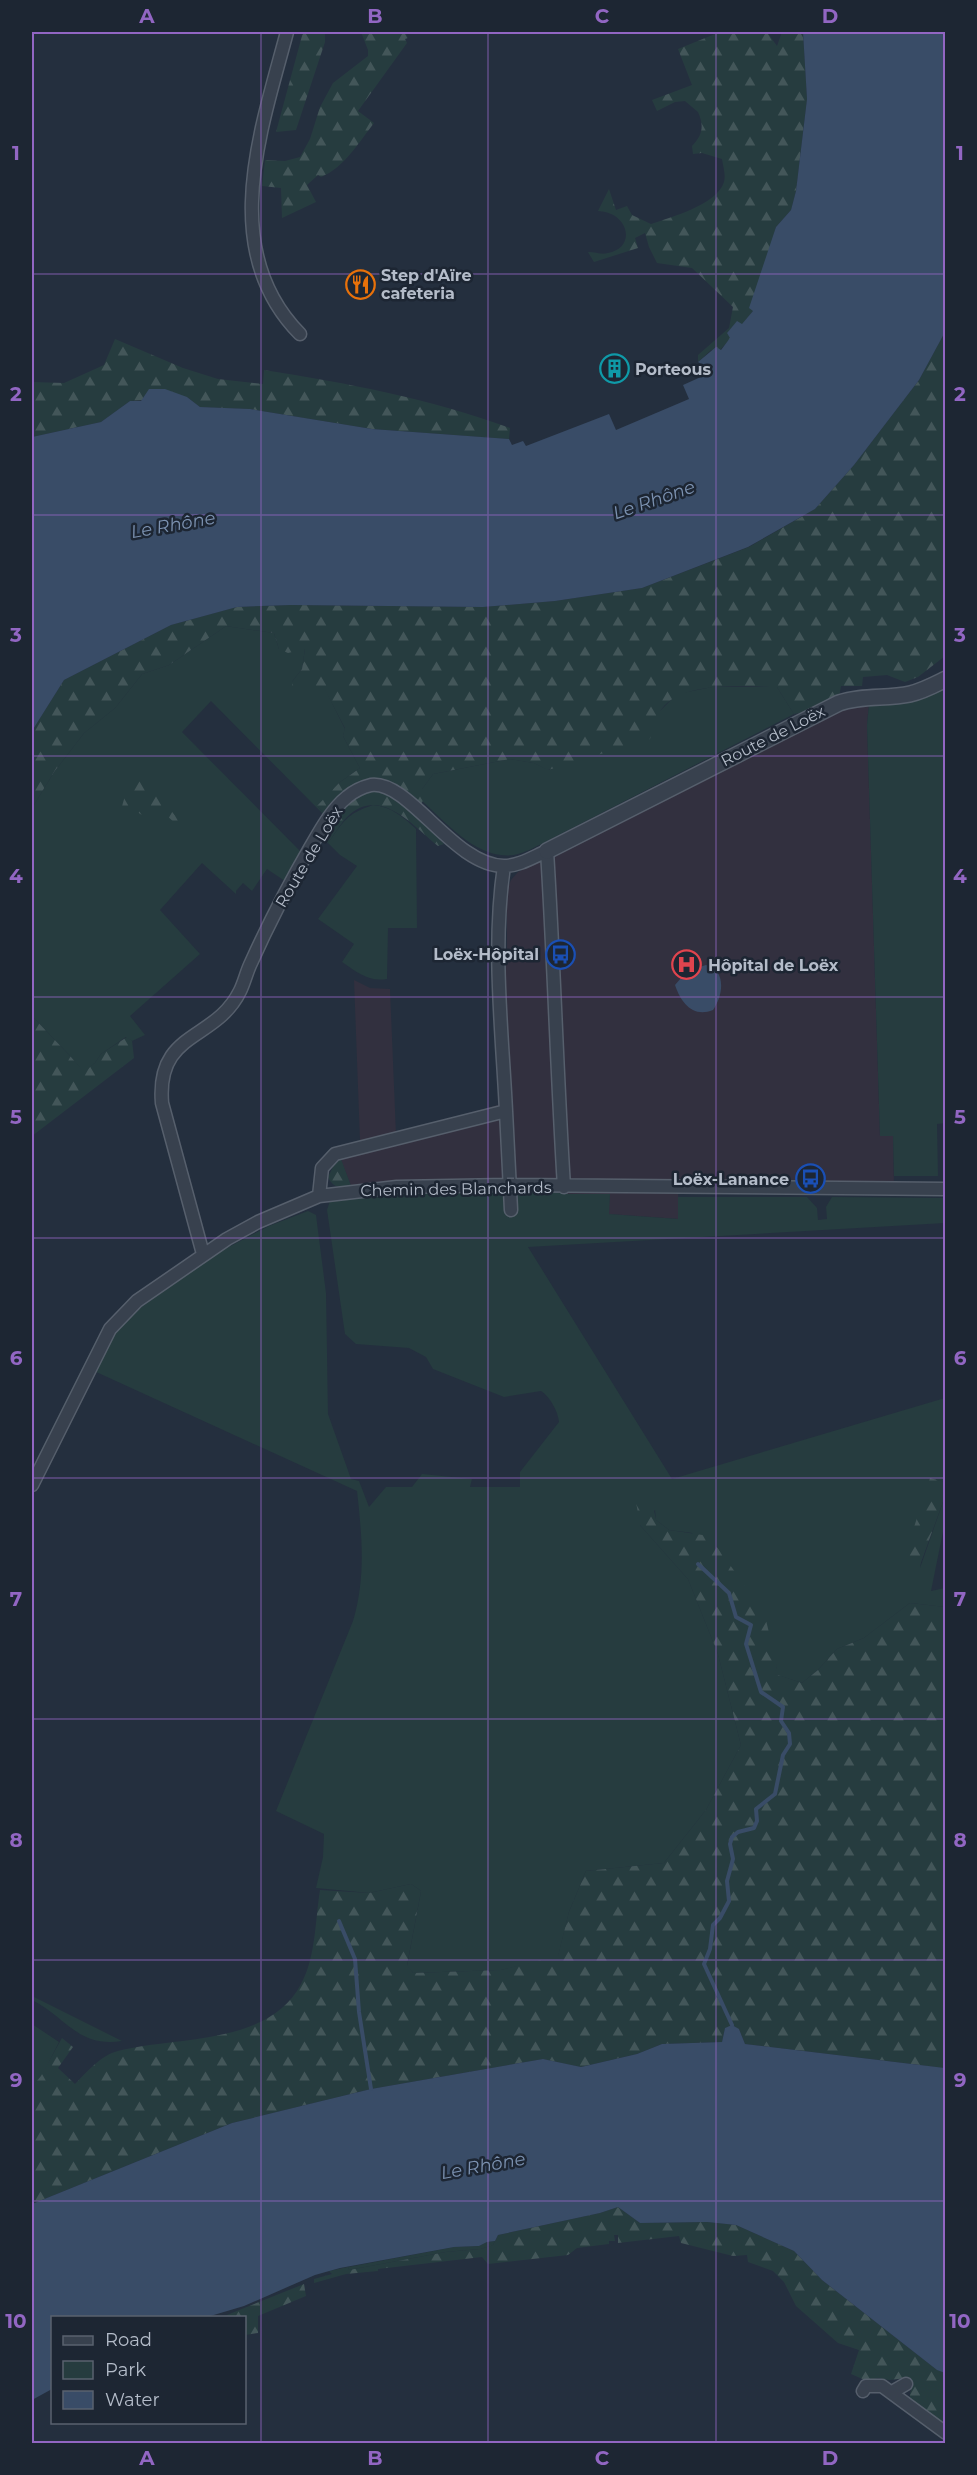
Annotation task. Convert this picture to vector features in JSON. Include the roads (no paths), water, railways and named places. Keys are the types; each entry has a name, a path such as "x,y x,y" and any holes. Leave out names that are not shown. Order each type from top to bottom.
{"street":[{"path":"287,32 263,122 250,207 255,245 266,285 274,303 300,334"},
{"name":"Route de Loëx","path":"203,1254 162,1102 160,1090 163,1074 172,1055 185,1040 214,1023 231,1005 286,891 333,813 347,796 375,785 390,788 398,792 453,842 489,862 504,866 522,862 547,851 839,703 859,698 909,694 926,689 945,679"},
{"path":"547,851 564,1187"},
{"path":"504,866 498,907 498,950 511,1210"},
{"path":"319,1196 322,1168 335,1154 506,1111"},
{"name":"Chemin des Blanchards","path":"32,1485 110,1329 137,1301 203,1254 258,1222 319,1196 397,1187 539,1184 564,1187 945,1189"},
{"path":"891,2392 906,2384"},
{"path":"863,2391 867,2386 882,2386 945,2433"}],"water":[{"name":"Le Rhône","path":"803,32 946,32 945,332 919,380 854,465 815,509 748,547 642,588 555,601 483,607 291,605 237,607 171,625 64,680 32,731 32,437 101,422 130,401 141,401 149,389 165,389 187,397 200,407 250,409 372,429 509,439 512,445 523,441 526,446 609,414 616,430 689,399 683,385 703,376 709,369 698,362 716,347 721,350 730,338 727,333 737,321 742,324 753,311 749,308 776,227 791,210 796,191 807,99"},
{"path":"706,965 717,972 721,991 713,1010 699,1012 684,1003 675,985 687,971"},
{"name":"Le Rhône","path":"732,2025 739,2029 745,2044 945,2068 945,2373 937,2370 822,2280 794,2251 736,2225 707,2222 640,2223 618,2207 498,2235 495,2241 479,2246 454,2247 340,2268 315,2275 244,2306 210,2316 51,2316 51,2390 32,2400 32,2204 232,2123 371,2089 543,2059 581,2067 637,2054 662,2044 722,2042 725,2028"}],"waterway":[{"path":"698,1564 729,1593 736,1617 751,1625 746,1644 761,1692 783,1707 781,1721 789,1733 790,1744 783,1755 775,1794 756,1809 757,1821 754,1828 738,1832 732,1837 730,1844 733,1859 727,1881 729,1901 720,1918 713,1925 710,1949 704,1964 732,2025"},
{"path":"339,1921 355,1959 359,2012 371,2089"}],"place":[{"name":"Step d'Aïre cafeteria","path":"360,284"},
{"name":"Porteous","path":"614,369"},
{"name":"Loëx-Hôpital","path":"560,954"},
{"name":"Hôpital de Loëx","path":"687,965"},
{"name":"Loëx-Lanance","path":"810,1179"}]}
